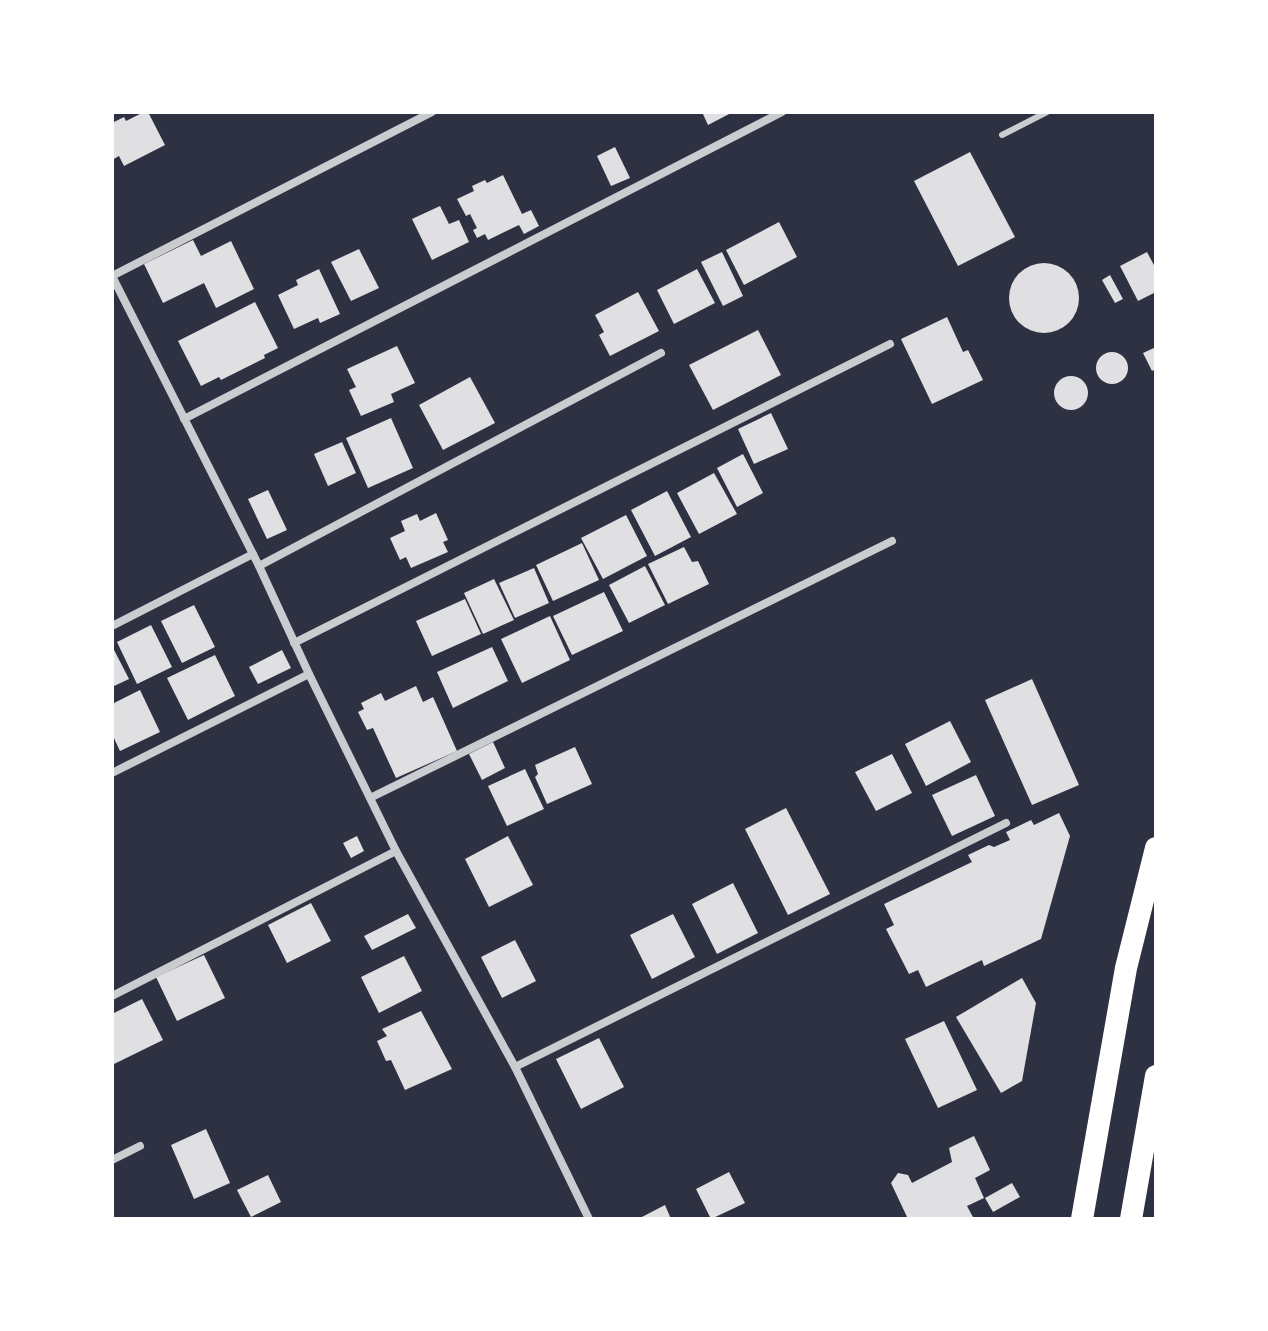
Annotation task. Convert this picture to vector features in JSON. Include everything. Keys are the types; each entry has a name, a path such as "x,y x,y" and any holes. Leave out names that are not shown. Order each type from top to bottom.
{"highway":[{"path":"1082,1219 1126,968 1156,848"},
{"path":"1131,1219 1156,1076"}],"street":[{"path":"432,112 112,276 259,566 396,851 515,1067 589,1219"},
{"path":"184,419 782,112"},
{"path":"294,643 890,344"},
{"path":"259,566 661,353"},
{"path":"370,798 892,541"},
{"path":"112,626 253,554"},
{"path":"112,773 309,674"},
{"path":"515,1067 1006,823"},
{"path":"112,996 396,851"},
{"path":"112,1160 140,1146"}],"lane":[{"path":"1002,135 1047,112"}],"building":[{"path":"148,112 165,145 124,166 119,156 112,160 112,123 124,117 126,121"},
{"path":"702,112 733,112 708,125"},
{"path":"615,147 630,178 611,186 597,156"},
{"path":"970,152 1015,237 958,266 914,181"},
{"path":"503,175 522,214 531,210 539,226 524,234 519,225 488,240 485,234 477,238 473,230 477,228 470,214 466,216 457,199 474,191 472,186"},
{"path":"440,206 449,224 459,220 469,242 432,260 412,219"},
{"path":"779,222 797,257 744,285 726,250"},
{"path":"193,240 201,256 231,241 254,289 216,308 204,283 163,303 144,264"},
{"path":"359,249 379,288 351,301 331,262"},
{"path":"722,252 743,296 723,306 701,262"},
{"path":"1147,252 1156,269 1156,292 1138,301 1120,266"},
{"path":"1044,263 1069,273 1079,298 1069,323 1044,333 1019,323 1009,298 1019,273"},
{"path":"319,269 340,314 320,323 318,318 294,329 278,295 298,285 296,280"},
{"path":"697,269 715,303 674,324 657,290"},
{"path":"1110,275 1123,299 1115,303 1102,280"},
{"path":"638,292 659,331 610,356 599,335 604,332 595,315"},
{"path":"255,302 278,348 221,380 219,377 201,386 178,341"},
{"path":"947,317 963,352 968,350 983,380 932,404 901,339"},
{"path":"758,330 781,375 713,410 689,365"},
{"path":"397,346 415,383 391,394 394,402 361,416 349,390 356,387 347,369"},
{"path":"1156,347 1156,369 1152,371 1143,353"},
{"path":"1112,352 1124,356 1128,368 1124,380 1112,384 1100,380 1096,368 1100,356"},
{"path":"1071,376 1083,381 1088,393 1083,405 1071,410 1059,405 1054,393 1059,381"},
{"path":"470,377 495,423 443,450 419,405"},
{"path":"771,413 788,449 754,464 738,429"},
{"path":"391,418 413,468 368,488 346,438"},
{"path":"342,442 356,473 328,486 314,454"},
{"path":"743,454 763,493 737,507 717,468"},
{"path":"714,473 737,514 699,534 677,493"},
{"path":"268,490 287,530 267,539 248,499"},
{"path":"667,491 691,537 655,556 631,510"},
{"path":"436,513 448,540 443,542 448,552 411,568 406,557 400,560 390,538 405,531 401,521 417,514 420,521"},
{"path":"626,515 647,556 603,579 581,538"},
{"path":"582,543 599,580 553,601 536,565"},
{"path":"684,547 692,562 698,561 709,584 668,604 648,564"},
{"path":"645,566 665,605 629,623 609,585"},
{"path":"534,568 549,603 515,618 499,583"},
{"path":"494,579 514,620 483,634 464,593"},
{"path":"604,592 623,631 572,655 553,616"},
{"path":"465,599 481,634 432,656 416,621"},
{"path":"194,605 215,647 182,663 161,621"},
{"path":"550,616 570,660 522,683 501,639"},
{"path":"151,625 172,667 137,684 117,642"},
{"path":"112,646 129,679 112,687"},
{"path":"492,647 508,681 453,708 437,672"},
{"path":"282,650 291,668 258,684 249,667"},
{"path":"215,655 235,696 188,720 167,678"},
{"path":"1032,679 1079,785 1032,805 985,700"},
{"path":"416,686 423,702 433,697 457,751 396,778 373,728 367,730 358,712 364,709 361,703 381,693 385,701"},
{"path":"140,690 160,732 120,751 112,734 112,704"},
{"path":"950,721 971,762 926,786 905,744"},
{"path":"493,742 505,768 482,780 469,754"},
{"path":"575,747 592,784 547,804 535,777 538,774 535,765"},
{"path":"892,754 912,793 876,811 855,772"},
{"path":"525,769 544,809 507,826 488,786"},
{"path":"976,775 995,816 952,836 932,795"},
{"path":"786,808 830,894 788,915 745,829"},
{"path":"1059,813 1070,836 1041,939 984,966 982,960 926,987 918,970 909,974 886,929 894,925 884,904 972,862 968,855 1010,840 1006,832 1031,820 1034,825"},
{"path":"357,836 364,851 351,858 343,843"},
{"path":"508,836 533,885 489,907 465,859"},
{"path":"733,883 758,933 717,954 692,904"},
{"path":"311,903 331,941 287,963 268,925"},
{"path":"408,914 416,928 372,950 364,936"},
{"path":"673,914 695,957 652,979 630,935"},
{"path":"515,940 536,981 502,998 481,957"},
{"path":"204,955 225,998 177,1021 156,977"},
{"path":"404,956 422,991 379,1013 361,977"},
{"path":"1022,978 1036,1003 1022,1081 1001,1093 956,1017"},
{"path":"142,999 163,1040 112,1065 112,1014"},
{"path":"421,1011 452,1069 405,1090 391,1060 386,1061 377,1041 387,1036 382,1029"},
{"path":"944,1021 977,1090 938,1108 905,1039"},
{"path":"599,1038 624,1087 581,1109 556,1059"},
{"path":"206,1129 230,1183 194,1199 171,1145"},
{"path":"974,1136 990,1170 975,1178 984,1198 967,1206 974,1219 908,1219 891,1183 898,1173 908,1175 912,1183 952,1162 949,1148"},
{"path":"729,1172 745,1203 711,1219 696,1189"},
{"path":"268,1175 281,1202 251,1217 237,1190"},
{"path":"1012,1183 1020,1197 993,1212 985,1198"},
{"path":"665,1205 671,1219 638,1219"}]}
